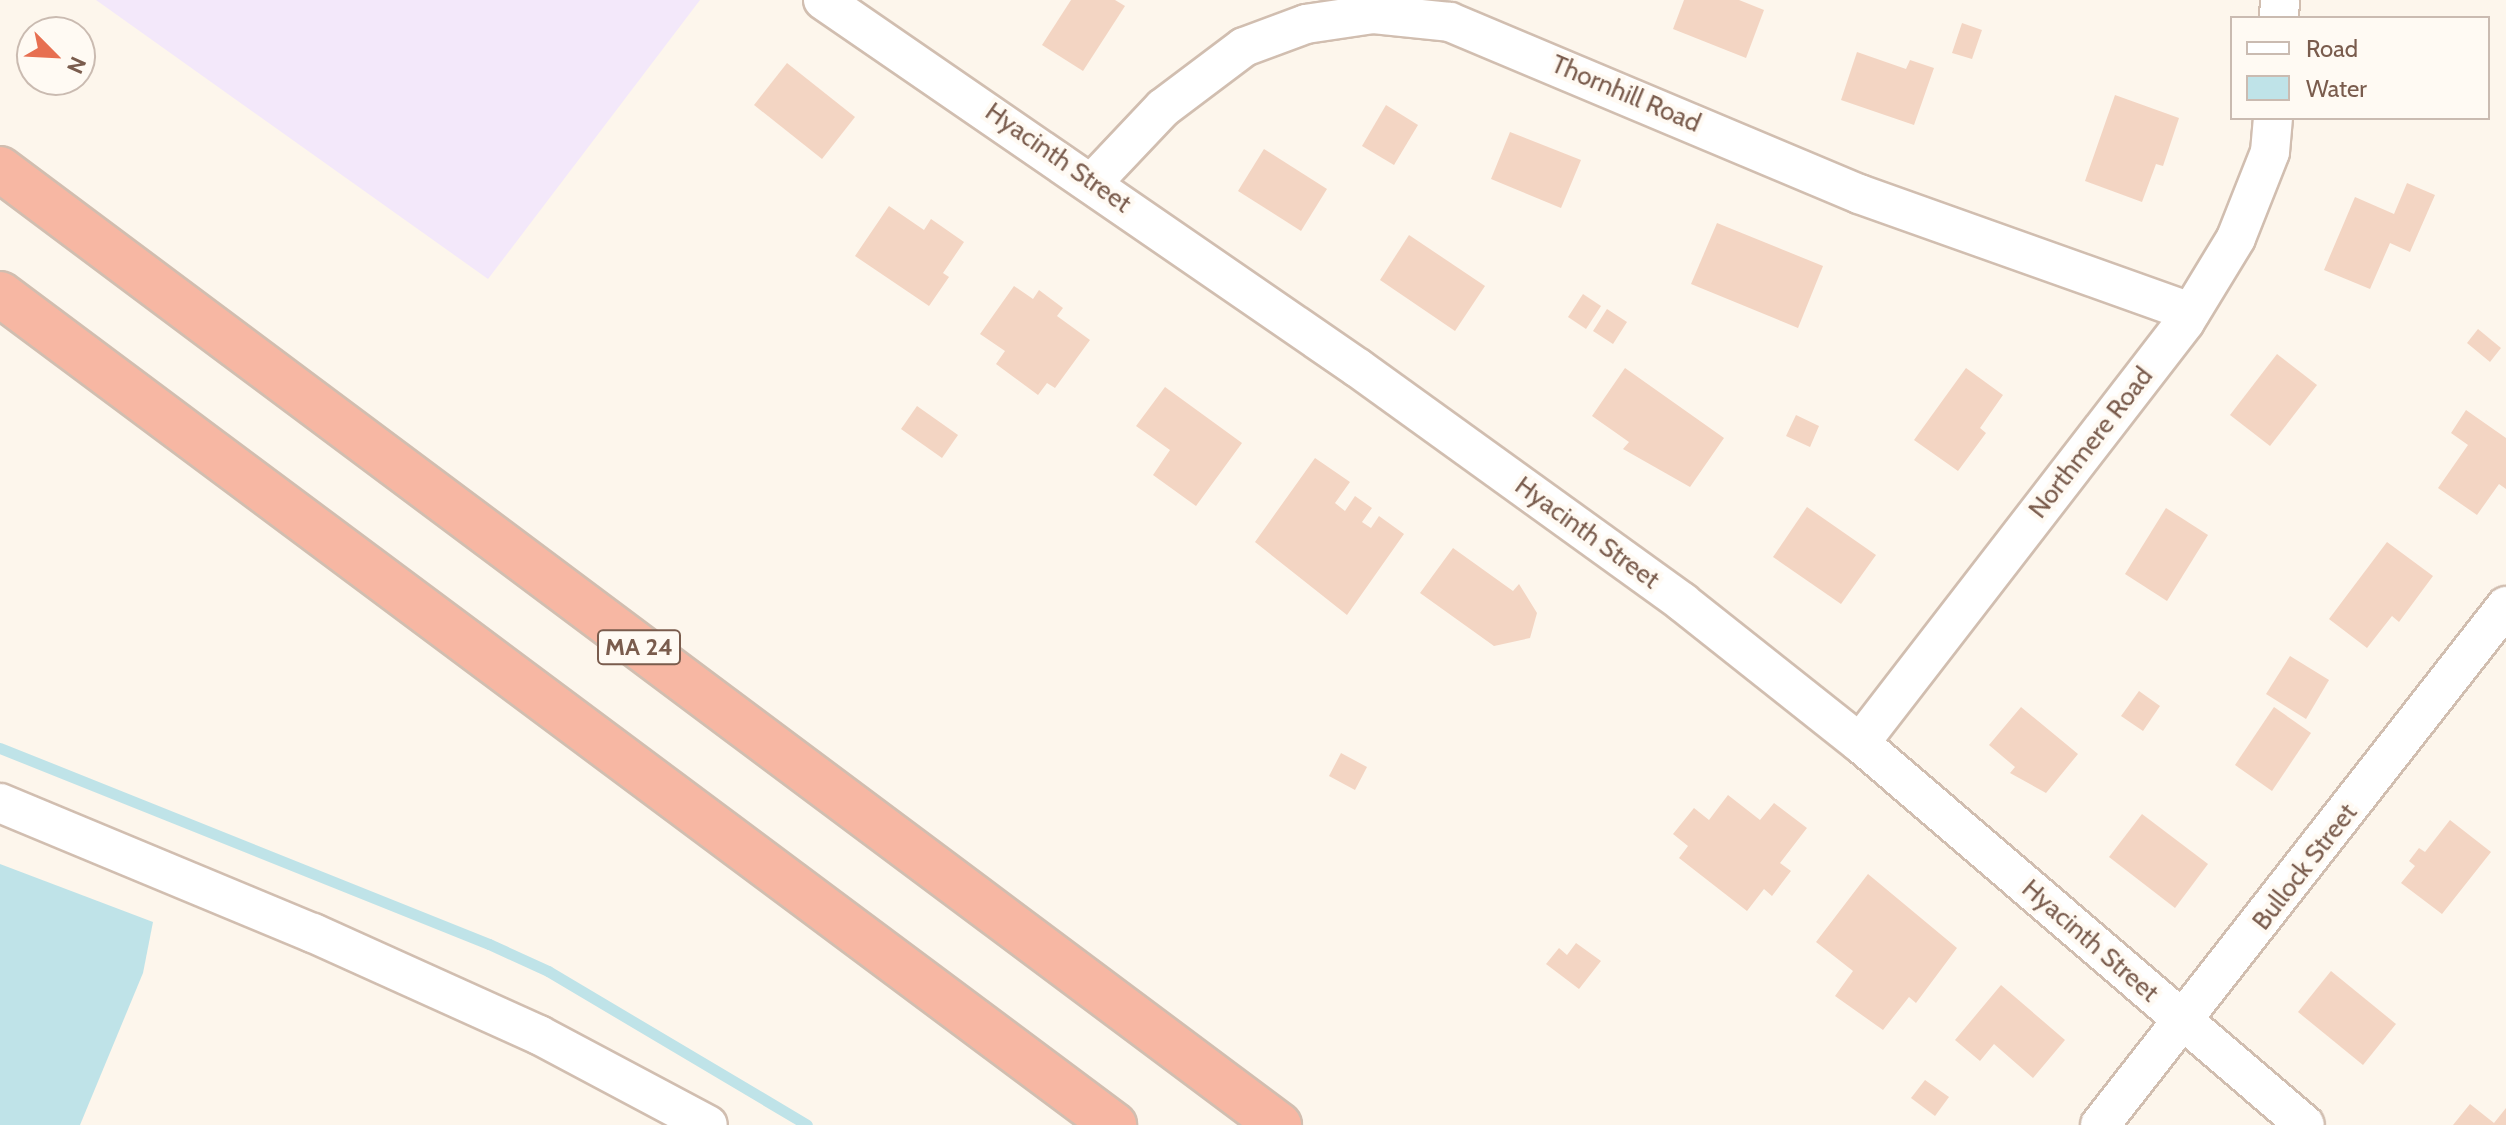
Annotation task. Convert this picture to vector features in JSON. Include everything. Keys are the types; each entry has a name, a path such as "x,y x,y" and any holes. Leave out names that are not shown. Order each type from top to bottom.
{"highway":[{"name":"MA 24","path":"0,169 1279,1125"},
{"path":"0,294 1114,1125"}],"street":[{"name":"Hyacinth Street","path":"823,0 1093,182 1682,602 1860,743 2305,1125"},
{"name":"Thornhill Road","path":"1093,182 1163,108 1244,47 1306,24 1373,14 1450,22 1859,194 2191,312"},
{"name":"Northmere Road","path":"1860,743 2191,312 2236,238 2270,152 2273,120"},
{"name":"Bullock Street","path":"2100,1125 2506,606"},
{"path":"0,803 313,933 539,1035 708,1125"}],"shaded area":[{"path":"96,0 700,0 488,279"}],"water":[{"path":"0,864 153,922 143,973 80,1125 0,1125"}],"building":[{"path":"1071,0 1115,0 1125,6 1083,71 1042,45"},
{"path":"1684,0 1739,0 1764,10 1746,58 1673,29"},
{"path":"1962,23 1982,30 1972,59 1952,53"},
{"path":"1857,52 1906,69 1910,60 1934,68 1914,125 1841,100"},
{"path":"787,63 855,117 822,159 754,105"},
{"path":"2115,95 2179,118 2163,166 2156,164 2142,202 2085,181"},
{"path":"1386,105 1418,125 1394,165 1362,146"},
{"path":"1510,132 1581,160 1561,208 1491,179"},
{"path":"1264,149 1327,189 1301,231 1238,191"},
{"path":"2407,183 2435,195 2410,252 2390,243 2370,289 2324,270 2355,197 2394,214"},
{"path":"889,206 924,230 931,219 964,242 943,273 949,277 929,306 855,256"},
{"path":"1717,223 1823,266 1798,328 1691,284"},
{"path":"1409,235 1485,286 1455,331 1380,280"},
{"path":"1014,286 1033,299 1039,290 1063,308 1057,316 1090,340 1055,388 1047,383 1038,395 996,364 1005,351 980,334"},
{"path":"1583,294 1601,306 1586,329 1568,317"},
{"path":"1607,309 1627,322 1613,344 1593,331"},
{"path":"2478,329 2501,348 2490,362 2467,343"},
{"path":"2277,354 2317,385 2270,446 2230,415"},
{"path":"1625,368 1724,438 1690,487 1623,449 1629,442 1592,416"},
{"path":"1966,368 2003,395 1980,428 1986,433 1958,471 1914,440"},
{"path":"1165,387 1242,443 1196,506 1153,475 1170,450 1136,426"},
{"path":"917,406 958,435 942,458 901,429"},
{"path":"2466,410 2506,438 2506,489 2499,484 2477,515 2438,488 2468,445 2451,433"},
{"path":"1796,415 1819,426 1810,447 1786,436"},
{"path":"1315,458 1350,482 1335,503 1345,511 1355,496 1372,508 1362,522 1371,528 1379,516 1404,534 1347,615 1255,542"},
{"path":"1807,507 1876,555 1841,604 1773,557"},
{"path":"2166,508 2208,535 2167,601 2125,574"},
{"path":"2387,542 2433,576 2399,622 2392,616 2367,648 2329,619"},
{"path":"1453,548 1513,591 1519,584 1537,613 1530,638 1494,646 1420,593"},
{"path":"2290,656 2329,680 2306,719 2266,694"},
{"path":"2139,691 2160,706 2143,731 2121,716"},
{"path":"2021,707 2078,754 2046,793 2010,773 2015,767 1989,745"},
{"path":"2274,707 2311,733 2272,791 2235,765"},
{"path":"1341,753 1367,767 1355,790 1329,776"},
{"path":"1728,795 1760,820 1774,803 1807,828 1780,863 1791,871 1772,896 1764,889 1747,911 1679,858 1688,846 1673,834 1694,808 1709,820"},
{"path":"2142,814 2208,864 2175,908 2109,857"},
{"path":"2450,820 2491,852 2442,914 2401,883 2415,866 2409,861 2419,848 2425,852"},
{"path":"1868,874 1957,948 1916,1003 1909,997 1883,1030 1835,996 1853,971 1816,942"},
{"path":"1576,943 1601,961 1579,989 1546,964 1559,948 1567,955"},
{"path":"2331,971 2396,1024 2363,1065 2298,1012"},
{"path":"2001,985 2065,1040 2033,1078 1994,1044 1980,1061 1955,1040"},
{"path":"1925,1080 1949,1097 1935,1116 1911,1098"},
{"path":"2470,1104 2494,1123 2506,1108 2506,1125 2453,1125"}],"waterway":[{"path":"0,748 489,944 548,971 807,1125"}]}
